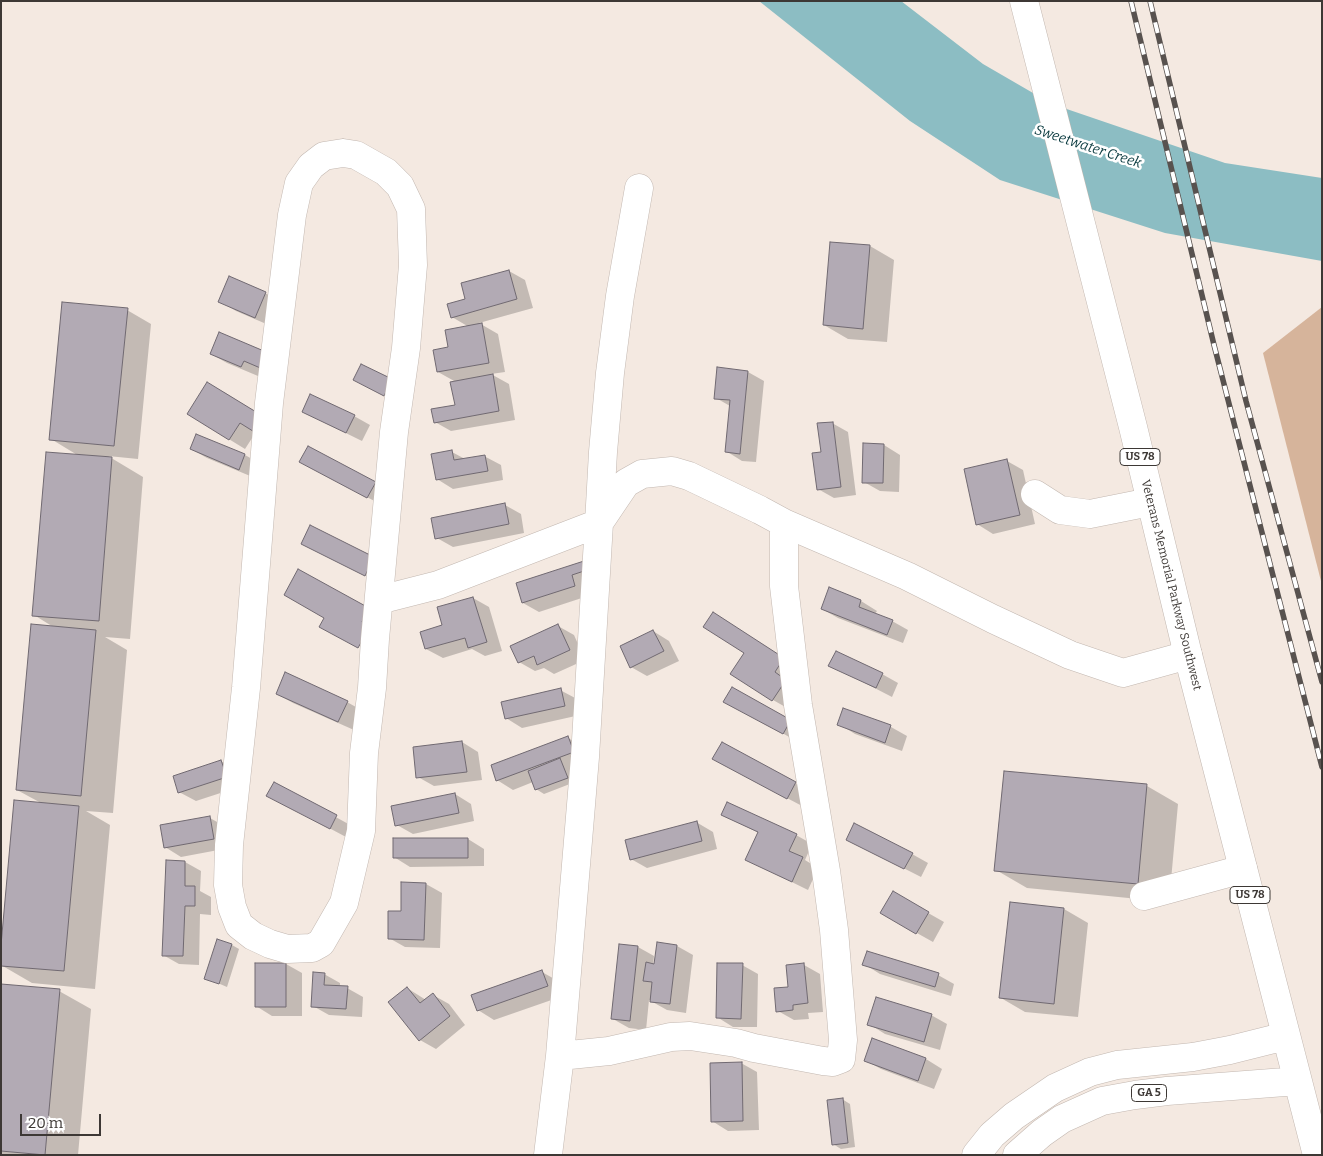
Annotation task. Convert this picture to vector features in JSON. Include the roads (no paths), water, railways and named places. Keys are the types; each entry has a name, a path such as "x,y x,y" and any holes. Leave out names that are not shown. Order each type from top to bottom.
{"street":[{"name":"Veterans Memorial Parkway Southwest","path":"1024,1 1188,655 1298,1081"},
{"path":"344,152 356,155 386,172 400,186 412,209 412,265 406,348 394,432 379,600 364,753 361,831 344,903 321,943 312,948 287,949 253,936 239,925 232,907 228,885 229,845 246,688 268,403 292,215 299,183 311,166 324,156 344,152"},
{"path":"548,1155 560,1056 585,757 603,452 610,373 620,296 639,188"},
{"path":"379,600 438,585 599,523 626,483 642,474 672,472 689,476 760,510 784,524 907,576 1070,655 1123,672 1188,655"},
{"path":"1035,494 1060,510 1090,514 1150,502"},
{"path":"560,1056 610,1051 671,1037 690,1036 736,1043 823,1061 833,1062 841,1059 843,1040 834,930 798,705 784,586 784,524"},
{"path":"1144,896 1243,869"},
{"path":"976,1155 992,1135 1014,1116 1055,1088 1090,1072 1117,1065 1212,1054 1286,1036"},
{"name":"GA 5","path":"1017,1155 1042,1133 1062,1119 1102,1101 1167,1091 1298,1081"},
{"name":"US 78","path":"1298,1081 1317,1155"}],"water":[{"name":"Sweetwater Creek","path":"759,1 901,1 983,64 1052,104 1225,163 1322,178 1322,261 1165,233 1000,180 910,121"}],"railway":[{"path":"1131,1 1214,345 1322,767"},
{"path":"1150,1 1246,401 1322,682"}]}
